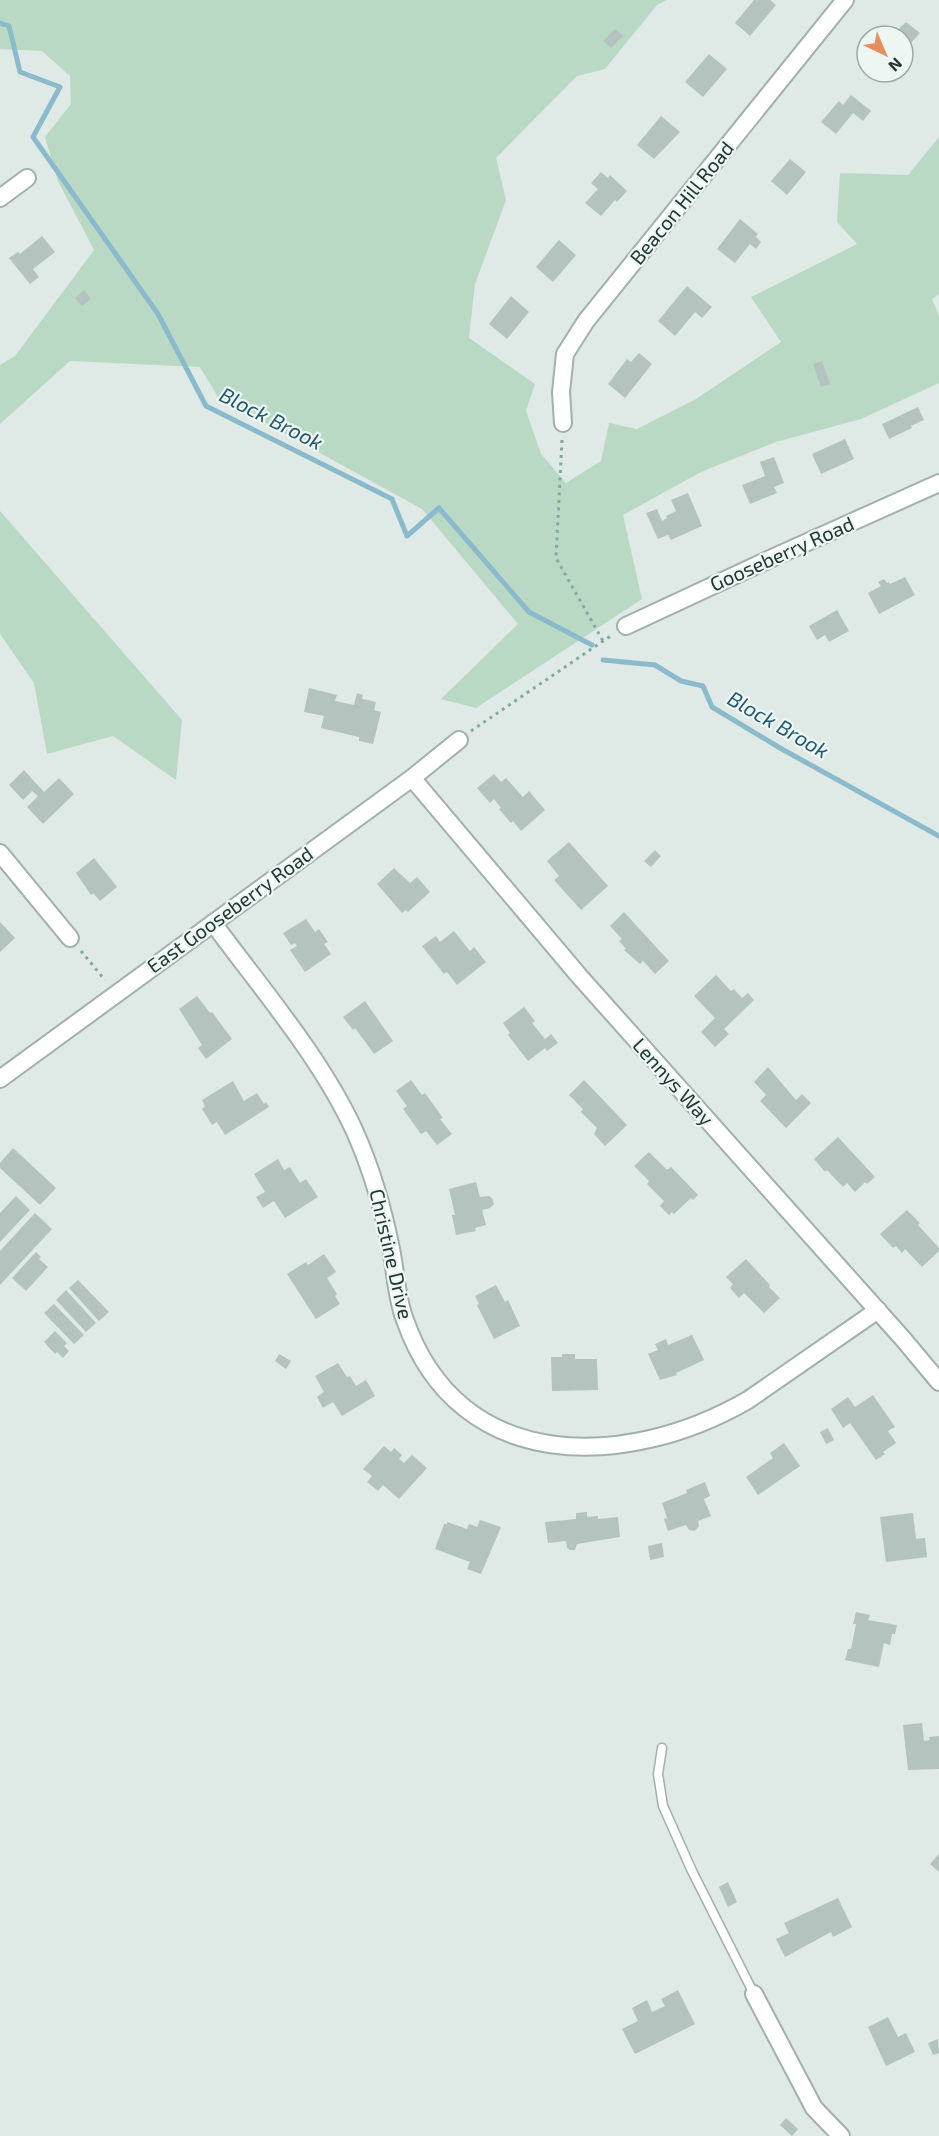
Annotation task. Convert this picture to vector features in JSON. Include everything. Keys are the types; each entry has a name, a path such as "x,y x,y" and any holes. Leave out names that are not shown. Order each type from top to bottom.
{"street":[{"name":"Beacon Hill Road","path":"563,423 561,392 565,354 586,321 845,0"},
{"path":"0,198 27,178"},
{"name":"Gooseberry Road","path":"626,626 939,483"},
{"name":"East Gooseberry Road","path":"0,1079 412,778 459,740"},
{"name":"Lennys Way","path":"412,778 580,977 939,1382"},
{"path":"0,853 70,938"},
{"name":"Christine Drive","path":"213,923 306,1050 355,1130 369,1164 383,1211 404,1319 422,1359 450,1395 488,1423 528,1441 579,1448 630,1443 671,1434 711,1420 748,1401 878,1311"},
{"path":"754,1994 814,2108 841,2136"}],"lane":[{"path":"662,1748 658,1774 663,1806 692,1871 754,1994"}],"path":[{"path":"563,423 556,558 603,641"},
{"path":"459,740 626,626"},
{"path":"70,938 116,994"}],"green space":[{"path":"0,0 667,0 657,5 605,69 577,76 496,158 506,200 475,284 469,338 535,384 526,411 541,454 566,483 601,461 609,423 637,429 696,399 781,342 751,297 857,244 837,222 840,173 908,175 939,137 939,294 932,299 939,316 939,383 861,419 776,442 701,472 623,515 642,599 476,708 441,699 518,624 422,509 218,397 200,367 70,361 0,424 0,365 15,356 94,250 58,181 45,137 71,104 70,76 42,51 0,49"},
{"path":"0,511 182,720 176,780 113,736 47,754 34,683 0,634"}],"building":[{"path":"754,0 770,0 776,5 750,36 735,23"},
{"path":"615,29 623,36 611,48 603,41"},
{"path":"915,29 920,33 915,39"},
{"path":"709,54 727,69 703,97 685,82"},
{"path":"851,95 871,111 863,121 853,113 836,134 821,122 839,101 843,105"},
{"path":"661,116 680,132 654,159 637,145"},
{"path":"790,159 806,172 787,195 771,181"},
{"path":"601,172 608,178 610,175 627,191 617,202 615,200 601,216 585,203 598,189 591,183"},
{"path":"740,219 758,234 756,237 761,242 756,249 750,244 735,263 717,249"},
{"path":"42,236 55,252 33,269 39,277 30,284 9,258 18,252 20,254"},
{"path":"559,240 576,255 553,282 536,267"},
{"path":"687,286 712,307 702,318 695,312 675,336 658,321"},
{"path":"84,290 91,299 82,306 75,298"},
{"path":"511,296 529,312 507,339 489,324"},
{"path":"639,353 652,364 625,398 608,384 627,359 631,362"},
{"path":"822,361 830,384 821,387 813,364"},
{"path":"918,407 924,420 889,439 882,424"},
{"path":"845,439 854,459 821,474 812,454"},
{"path":"774,457 784,483 774,487 777,493 750,504 742,485 765,476 760,462"},
{"path":"688,493 702,526 671,540 668,535 658,539 646,513 657,509 662,521 676,511 671,500"},
{"path":"905,577 915,595 879,614 868,593 881,586 878,582 884,579 890,584"},
{"path":"837,610 849,631 829,642 825,635 817,640 809,626"},
{"path":"309,688 337,695 335,701 354,705 357,693 363,695 362,699 376,702 374,710 381,712 373,744 359,741 359,737 321,728 324,716 304,712"},
{"path":"24,770 44,792 59,778 74,794 43,824 27,807 38,796 32,791 23,800 9,785"},
{"path":"494,774 501,782 506,778 523,797 529,791 545,810 521,831 499,809 501,808 494,799 490,803 477,788"},
{"path":"569,842 608,886 581,910 554,880 559,876 547,861"},
{"path":"655,850 661,856 651,867 644,861"},
{"path":"94,858 117,887 100,901 93,893 91,895 76,873"},
{"path":"394,868 410,883 417,877 430,892 408,912 406,910 402,913 377,884"},
{"path":"624,912 669,961 655,974 643,961 640,964 624,950 626,949 619,941 622,939 610,926"},
{"path":"306,919 315,932 319,929 328,942 324,944 331,954 305,972 290,950 297,946 295,943 291,945 283,933"},
{"path":"0,922 15,938 0,952"},
{"path":"454,931 470,951 474,947 486,962 457,985 447,972 444,974 422,946 436,936 440,942"},
{"path":"716,975 731,991 734,989 742,998 748,993 754,1000 724,1029 729,1034 715,1047 701,1032 715,1018 694,996"},
{"path":"197,996 232,1039 206,1059 198,1048 202,1045 179,1009"},
{"path":"365,1001 393,1041 374,1054 355,1028 353,1030 343,1017"},
{"path":"524,1007 535,1021 532,1023 545,1039 551,1034 558,1043 547,1051 545,1048 528,1061 508,1035 510,1033 503,1023"},
{"path":"768,1067 796,1100 802,1094 811,1103 786,1128 760,1101 766,1095 754,1082"},
{"path":"411,1080 422,1095 425,1093 452,1134 437,1145 426,1131 421,1134 403,1109 407,1106 396,1091"},
{"path":"584,1080 627,1125 605,1146 594,1134 597,1128 581,1112 583,1109 569,1095"},
{"path":"233,1081 244,1101 257,1093 264,1104 266,1102 269,1107 225,1135 217,1122 212,1125 202,1109 205,1106 202,1100"},
{"path":"838,1137 875,1177 867,1184 865,1182 855,1192 847,1183 843,1187 814,1159"},
{"path":"13,1148 56,1188 40,1205 0,1168 0,1163"},
{"path":"649,1152 667,1170 671,1167 698,1195 693,1200 691,1198 674,1214 672,1212 669,1215 660,1206 664,1201 647,1184 649,1181 634,1166"},
{"path":"278,1159 284,1170 290,1167 300,1183 306,1179 318,1197 285,1218 274,1201 263,1208 256,1197 265,1192 254,1174"},
{"path":"476,1182 480,1197 492,1198 494,1204 482,1210 486,1225 475,1228 476,1231 456,1235 452,1215 455,1215 449,1189"},
{"path":"16,1196 30,1210 0,1242 0,1213"},
{"path":"907,1210 939,1248 939,1251 922,1267 905,1249 902,1253 896,1246 893,1248 880,1234"},
{"path":"35,1213 52,1229 0,1285 0,1251"},
{"path":"36,1252 41,1257 39,1259 48,1267 26,1291 12,1278"},
{"path":"324,1254 336,1272 327,1278 340,1304 316,1319 287,1274 306,1262 308,1265"},
{"path":"746,1259 780,1298 764,1313 744,1293 739,1298 730,1288 733,1284 726,1277"},
{"path":"78,1280 109,1312 99,1321 69,1288"},
{"path":"496,1285 505,1302 508,1300 520,1326 494,1339 477,1305 479,1304 475,1296"},
{"path":"66,1290 96,1323 86,1332 56,1300"},
{"path":"54,1304 84,1335 74,1344 44,1313"},
{"path":"55,1331 67,1343 64,1346 69,1351 63,1358 57,1352 55,1354 44,1342"},
{"path":"692,1335 704,1360 676,1373 677,1375 660,1380 648,1354 658,1350 655,1344 666,1339 668,1345"},
{"path":"279,1354 291,1361 286,1369 275,1361"},
{"path":"562,1354 575,1354 575,1359 597,1359 598,1390 552,1391 551,1357 562,1357"},
{"path":"338,1363 356,1386 366,1380 375,1396 342,1416 333,1402 323,1408 317,1397 324,1392 315,1376"},
{"path":"873,1395 895,1427 888,1431 896,1443 876,1460 850,1423 843,1428 831,1409 848,1397 855,1407"},
{"path":"828,1428 834,1440 826,1444 820,1432"},
{"path":"784,1443 800,1466 758,1495 746,1477 773,1458 770,1453"},
{"path":"384,1446 391,1452 394,1448 402,1455 399,1459 404,1463 412,1455 427,1468 399,1499 383,1485 378,1491 367,1482 372,1476 363,1469"},
{"path":"705,1482 710,1496 704,1499 711,1516 698,1521 699,1526 695,1531 689,1530 686,1525 668,1531 662,1503 687,1493 686,1490"},
{"path":"587,1512 587,1517 598,1516 598,1519 618,1517 620,1537 577,1544 575,1550 567,1548 566,1541 548,1543 545,1522 576,1519 576,1513"},
{"path":"913,1513 916,1539 925,1538 927,1557 886,1562 880,1517"},
{"path":"480,1520 501,1527 481,1574 467,1569 470,1562 435,1549 444,1524 447,1522 467,1529 469,1524 477,1527"},
{"path":"662,1543 664,1557 650,1560 648,1546"},
{"path":"856,1612 870,1615 868,1620 897,1625 890,1645 884,1643 879,1667 845,1660 848,1649 851,1649"},
{"path":"922,1723 924,1741 930,1740 929,1737 939,1736 939,1769 908,1770 903,1725"},
{"path":"939,1854 939,1872 930,1864"},
{"path":"728,1882 737,1902 728,1907 719,1887"},
{"path":"838,1898 852,1927 833,1937 831,1932 785,1957 776,1939 789,1933 784,1923"},
{"path":"678,1990 695,2024 635,2054 622,2029 638,2021 632,2008 647,2000 652,2012 665,2006 661,1999"},
{"path":"888,2017 898,2037 906,2033 915,2052 886,2066 868,2027"},
{"path":"938,2039 939,2053 933,2055 928,2043"},
{"path":"786,2118 798,2129 792,2136 780,2125"}],"waterway":[{"name":"Block Brook","path":"0,23 9,26 20,72 60,87 33,137 158,314 206,406 392,499 407,536 439,508 529,612 592,645"},
{"name":"Block Brook","path":"603,660 655,665 681,681 703,686 712,707 780,748 939,836"}]}
